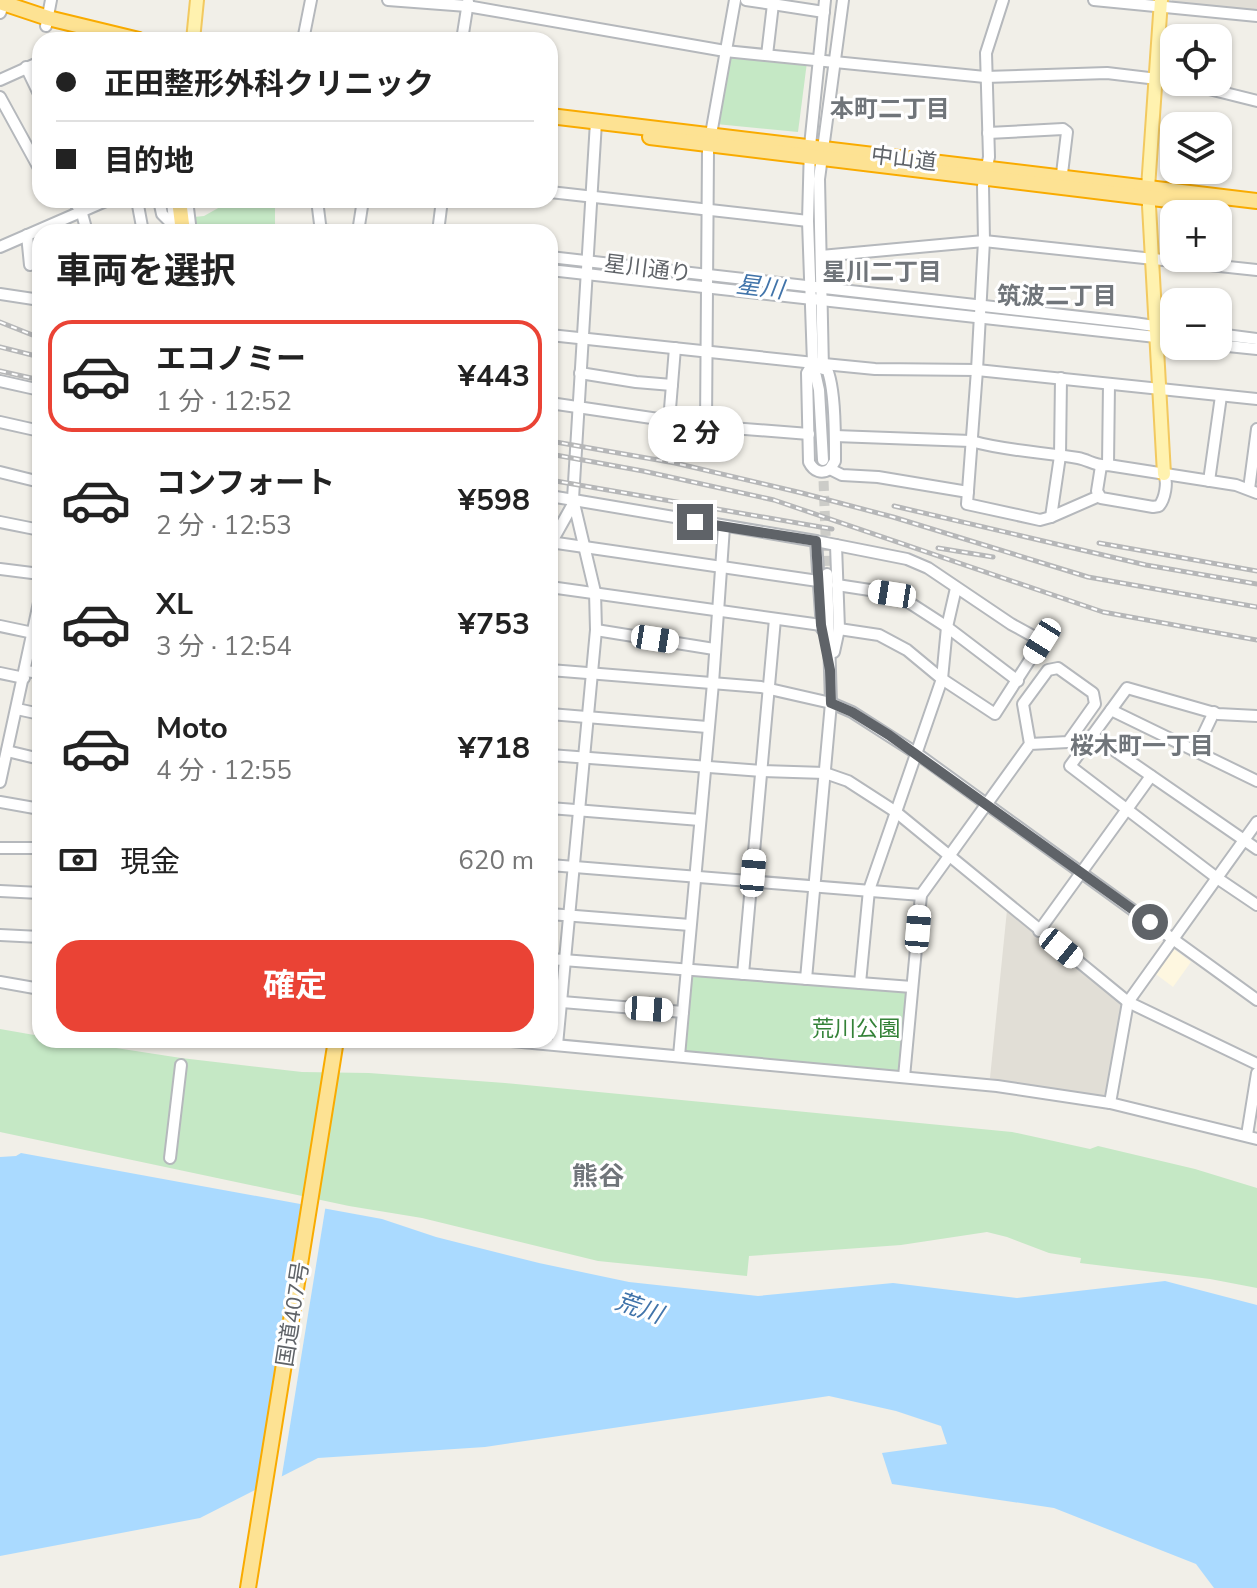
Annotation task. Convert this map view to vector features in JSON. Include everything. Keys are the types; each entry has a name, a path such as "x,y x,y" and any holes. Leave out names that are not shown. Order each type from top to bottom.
{"highway":[{"path":"0,2 72,32"},
{"path":"0,11 98,32"},
{"name":"中山道","path":"558,118 595,126"},
{"name":"中山道","path":"558,125 595,126 710,139 1257,209"},
{"name":"中山道","path":"1148,193 1257,201"},
{"name":"国道407号","path":"257,1588 338,1060 337,1048"},
{"name":"国道407号","path":"248,1588 342,1048"}],"main road":[{"path":"194,32 196,0"},
{"path":"1161,3 1148,193 1164,474"}],"street":[{"path":"47,22 51,0"},
{"path":"305,32 311,0"},
{"path":"388,0 468,3 725,51 985,77 1107,73 1160,78"},
{"path":"706,426 706,210 710,139 735,0"},
{"path":"746,0 824,6 816,152 808,221 817,287"},
{"path":"823,460 818,364 817,287 821,256 816,152 835,62 843,0"},
{"path":"1003,0 987,44 984,241 967,504 1040,520 1099,496"},
{"path":"1094,0 1161,3 1257,16"},
{"path":"463,32 468,3"},
{"path":"767,55 778,3"},
{"path":"0,80 32,65"},
{"path":"26,67 32,84"},
{"path":"1232,95 1257,101"},
{"path":"0,97 32,153"},
{"path":"558,989 570,915 596,630 595,592 573,501 595,126"},
{"path":"988,133 1063,129 1067,132 1061,182"},
{"path":"558,193 808,221"},
{"path":"51,224 86,208"},
{"path":"81,210 85,224"},
{"path":"0,247 32,233"},
{"path":"27,235 32,245"},
{"path":"821,256 984,241 1257,270"},
{"path":"30,265 32,257"},
{"name":"星川通り","path":"558,258 817,299 980,319 1160,331"},
{"name":"星川通り","path":"558,271 817,287 981,306 1160,334"},
{"path":"0,294 32,299"},
{"path":"558,336 818,364 875,369 977,370 1257,399"},
{"path":"1232,336 1257,339"},
{"path":"1232,346 1257,349"},
{"path":"669,421 675,348"},
{"path":"818,364 830,372 835,436 835,461 830,469 822,472 811,466 809,434 807,373 818,364"},
{"path":"580,373 672,385"},
{"path":"1051,517 1060,456 1061,378"},
{"path":"0,381 32,388"},
{"path":"1109,384 1104,465 1097,491 1099,496 1156,507 1163,501 1164,474"},
{"path":"1209,481 1221,396"},
{"path":"558,405 706,426 809,434"},
{"path":"0,422 32,429"},
{"path":"835,436 971,441 1253,491 1257,429"},
{"path":"830,469 842,475 878,477 968,492"},
{"path":"0,472 32,480"},
{"path":"558,498 907,559 928,568 1042,641 995,714 942,679 907,650 879,635 839,629"},
{"path":"558,530 573,501"},
{"path":"0,522 32,528"},
{"path":"679,1056 724,527"},
{"path":"806,979 831,703 823,578 816,541"},
{"path":"558,544 823,578"},
{"path":"830,670 839,629 836,545"},
{"path":"0,569 32,573"},
{"path":"823,578 821,625 830,670"},
{"path":"837,585 896,594 947,627 1018,681"},
{"path":"558,588 821,625"},
{"path":"860,983 869,890 942,679 947,627 956,588"},
{"path":"743,974 775,619"},
{"path":"0,626 32,633"},
{"path":"596,630 714,649"},
{"path":"0,782 32,651"},
{"path":"1005,700 1014,706 1023,704 1048,670 1055,667 1093,693 1095,704 1068,742"},
{"path":"558,671 770,689 831,703 871,722 916,753 1257,1000"},
{"path":"0,673 32,674"},
{"path":"1257,716 1214,712 1127,688 1070,766 1257,905"},
{"path":"904,1077 921,895 1030,744 1023,704"},
{"path":"17,709 32,712"},
{"path":"1111,710 1257,781"},
{"path":"1195,752 1214,712"},
{"path":"558,715 707,727"},
{"path":"1092,735 1257,849"},
{"path":"1030,744 1068,742 1081,751"},
{"path":"7,751 32,757"},
{"path":"558,755 825,773 860,787 896,812 1128,1002 1257,1064"},
{"path":"1039,931 1151,776"},
{"path":"0,802 32,808"},
{"path":"558,809 700,820"},
{"path":"1110,1103 1128,1002 1257,822"},
{"path":"0,848 32,848"},
{"path":"558,865 921,895"},
{"path":"0,891 32,893"},
{"path":"558,914 690,925"},
{"path":"0,935 32,937"},
{"path":"558,960 912,987"},
{"path":"0,982 32,988"},
{"path":"558,1002 683,1012"},
{"path":"558,1045 997,1086 1110,1103 1252,1137 1257,1073"},
{"path":"170,1158 181,1065"}],"shaded area":[{"path":"1172,0 1257,0 1257,12 1171,3"},
{"path":"1007,910 1122,1001 1107,1096 1102,1099 990,1078"},
{"path":"1171,947 1191,962 1173,987 1153,972"}],"green space":[{"path":"727,54 807,62 798,132 716,124"},
{"path":"218,208 275,208 275,224 193,224 194,217 204,216"},
{"name":"荒川公園","path":"690,973 908,990 900,1074 684,1053"},
{"path":"0,1029 32,1035 32,1048 116,1048 302,1072 369,1073 505,1083 1012,1132 1090,1149 1098,1146 1195,1169 1257,1188 1257,1288 1080,1263 1081,1258 1049,1253 987,1232 901,1245 749,1256 747,1276 598,1261 422,1218 349,1206 0,1132"}],"water":[{"name":"荒川","path":"21,1153 382,1219 436,1237 629,1282 758,1296 893,1283 1017,1298 1165,1281 1257,1305 1257,1588 1214,1588 1196,1564 1054,1508 892,1484 882,1453 947,1444 941,1426 896,1411 829,1396 485,1447 318,1458 200,1518 0,1556 0,1157"}],"pier":[{"path":"304,1200 326,1204 281,1481 256,1494"}],"waterway":[{"name":"星川","path":"558,264 580,266"},
{"name":"星川","path":"593,268 974,311"},
{"name":"星川","path":"987,313 1083,324"},
{"name":"星川","path":"1232,341 1255,343"}],"tunnel":[{"path":"823,466 827,574"}],"railway":[{"path":"0,322 32,335"},
{"path":"0,347 32,355"},
{"path":"0,371 32,378"},
{"path":"558,442 675,463 802,493 893,517 1088,577 1257,607"},
{"path":"558,455 774,500 1103,612 1257,640"},
{"path":"558,481 832,529"},
{"path":"894,506 1146,565 1257,584"},
{"path":"1099,543 1257,571"},
{"path":"938,548 993,557"}],"district":[{"name":"本町二丁目","path":"890,109"},
{"name":"星川二丁目","path":"882,272"},
{"name":"筑波二丁目","path":"1057,296"},
{"name":"桜木町一丁目","path":"1142,746"},
{"name":"熊谷","path":"598,1176"}],"route":[{"path":"695,522 816,541 821,625 830,670 831,703 871,722 1150,922"}]}
